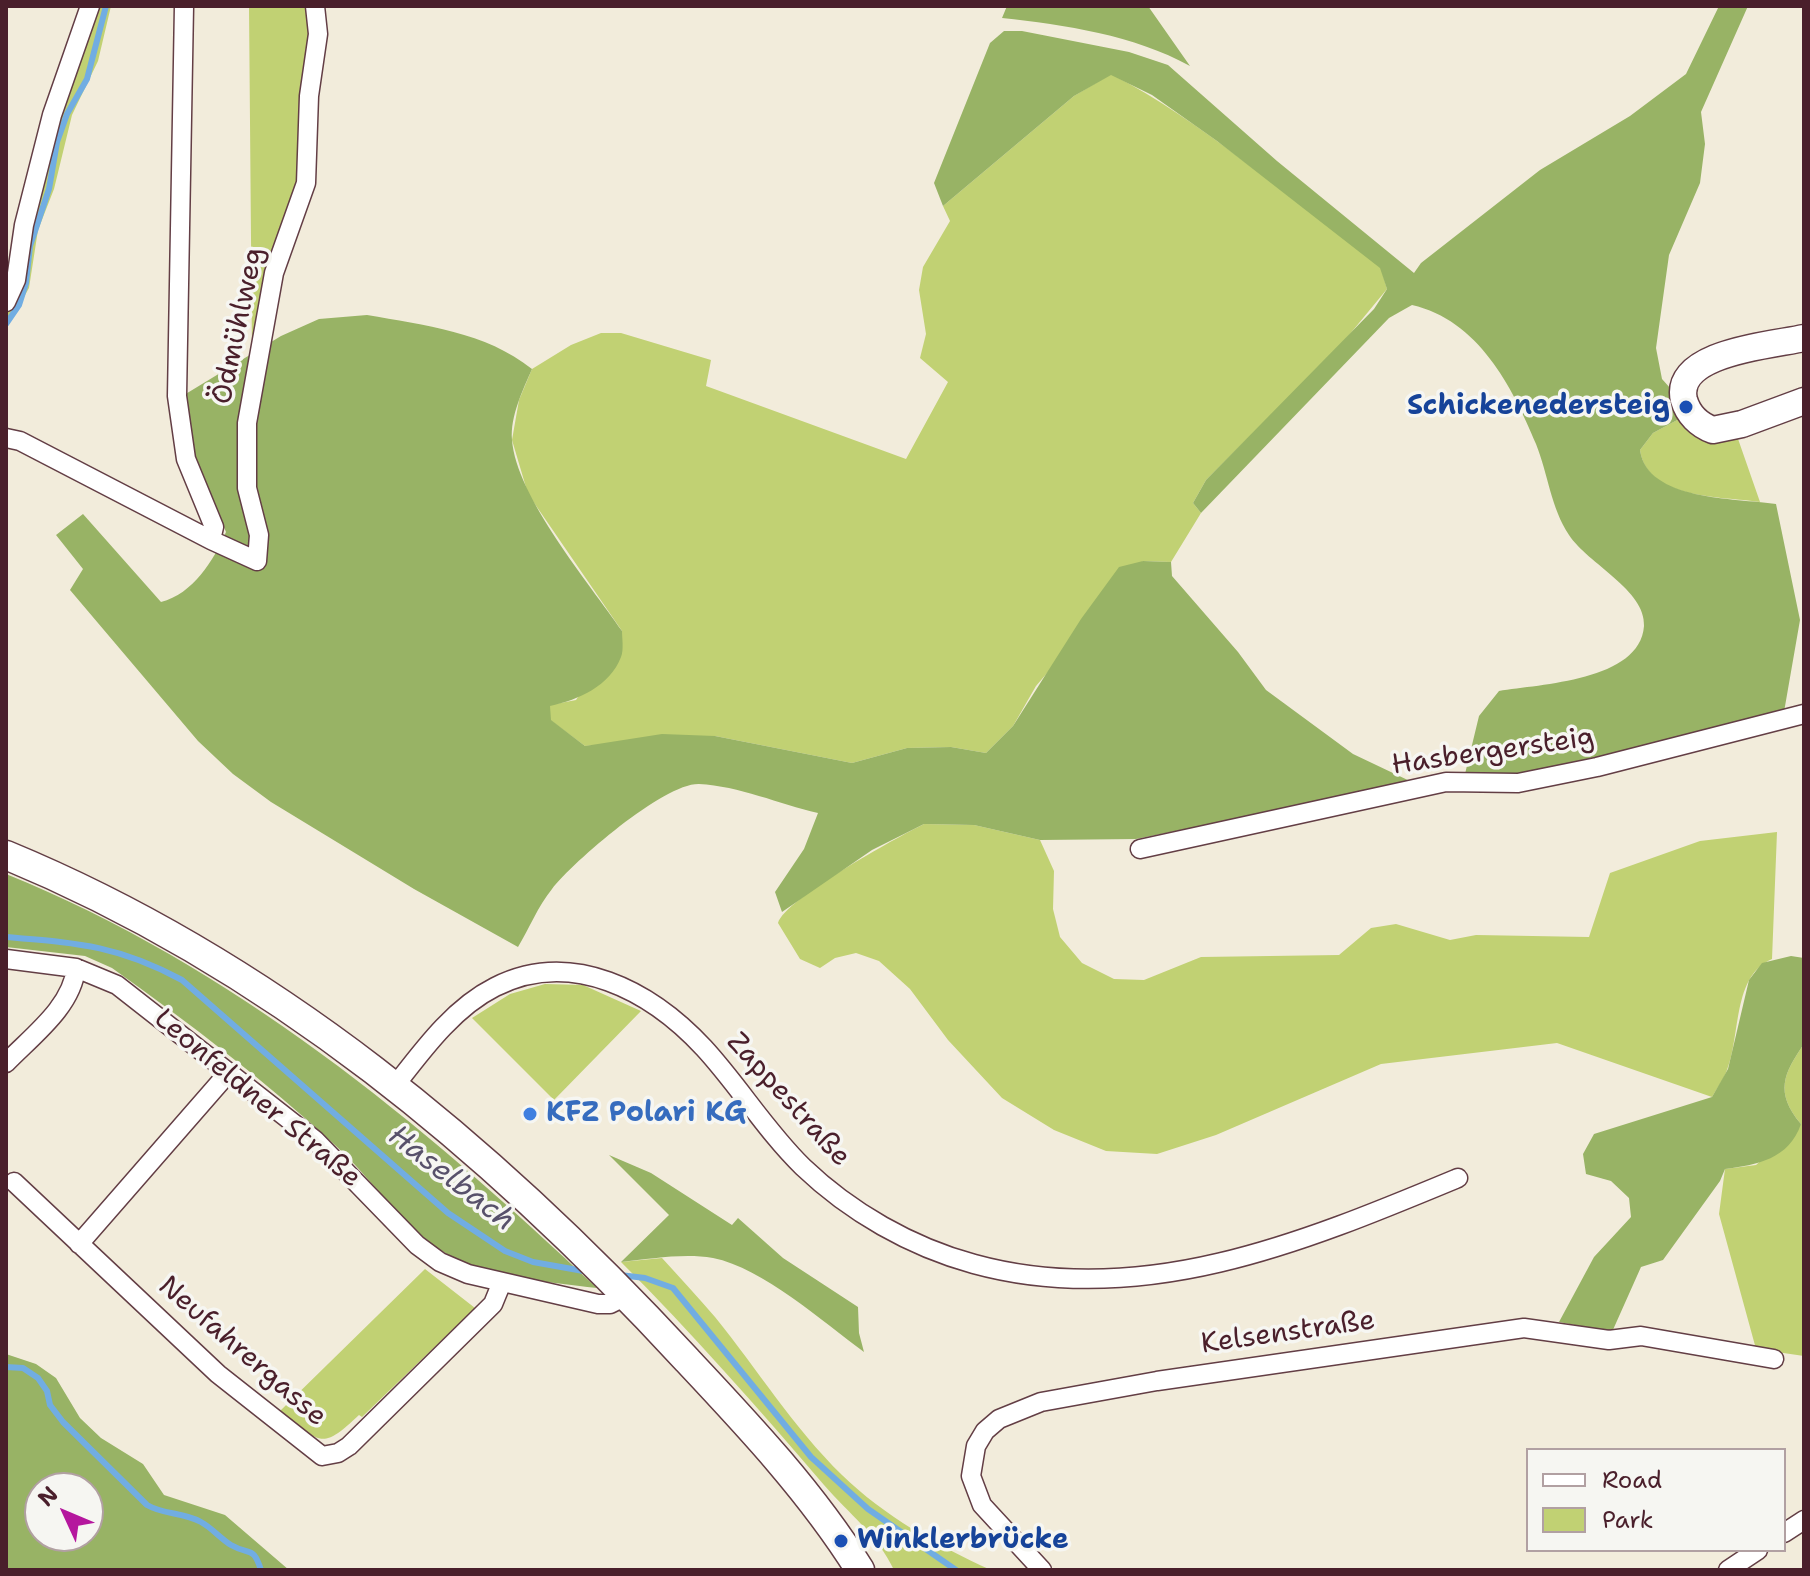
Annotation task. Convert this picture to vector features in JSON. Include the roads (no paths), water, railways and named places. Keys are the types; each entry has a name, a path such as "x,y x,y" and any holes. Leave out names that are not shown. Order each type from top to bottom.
{"main road":[{"path":"6,855 94,894 216,960 317,1027 484,1160 583,1253 781,1464 860,1570"}],"street":[{"path":"6,302 16,280 24,225 52,115 90,6"},
{"name":"Ödmühlweg","path":"184,6 177,396 186,459 214,527 211,540"},
{"name":"Ödmühlweg","path":"6,438 20,441 257,561 259,535 247,488 248,409 274,273 306,183 309,96 318,34 315,6"},
{"path":"1804,338 1711,359 1687,379 1683,395 1694,418 1713,430 1733,427 1804,401"},
{"name":"Hasbergersteig","path":"1140,849 1446,782 1518,783 1597,767 1804,714"},
{"name":"Leonfeldner Straße","path":"6,959 76,968 117,985 337,1160 428,1255 451,1268 598,1304 610,1304 618,1289"},
{"path":"6,1063 64,1003 75,982 76,968"},
{"name":"Zappestraße","path":"394,1087 458,1013 494,988 513,979 555,972 604,978 649,1001 685,1030 801,1165 849,1204 929,1249 995,1269 1044,1278 1111,1280 1205,1268 1301,1240 1458,1178"},
{"path":"79,1244 229,1072"},
{"name":"Neufahrergasse","path":"14,1182 218,1374 310,1449 327,1456 349,1446 493,1304 502,1282"},
{"name":"Kelsenstraße","path":"1042,1570 982,1505 971,1476 976,1446 985,1431 999,1419 1041,1402 1157,1381 1524,1328 1609,1340 1641,1336 1774,1359"},
{"path":"1786,1532 1804,1520"},
{"path":"1728,1570 1755,1552"}],"waterway":[{"path":"6,324 19,305 26,283 30,246 49,189 57,142 67,114 87,79 106,6"},
{"name":"Haselbach","path":"6,937 96,948 137,959 182,980 448,1213 505,1251 533,1262 589,1272"},
{"name":"Haselbach","path":"620,1275 645,1278 673,1288 811,1457 868,1509 956,1570"},
{"path":"6,1367 23,1368 38,1378 47,1391 50,1405 63,1422 147,1505 201,1522 231,1545 253,1554 261,1570"}],"place":[{"name":"Schickenedersteig","path":"1686,407"},
{"name":"KFZ Polari KG","path":"530,1114"},
{"name":"Winklerbrücke","path":"841,1541"}]}
